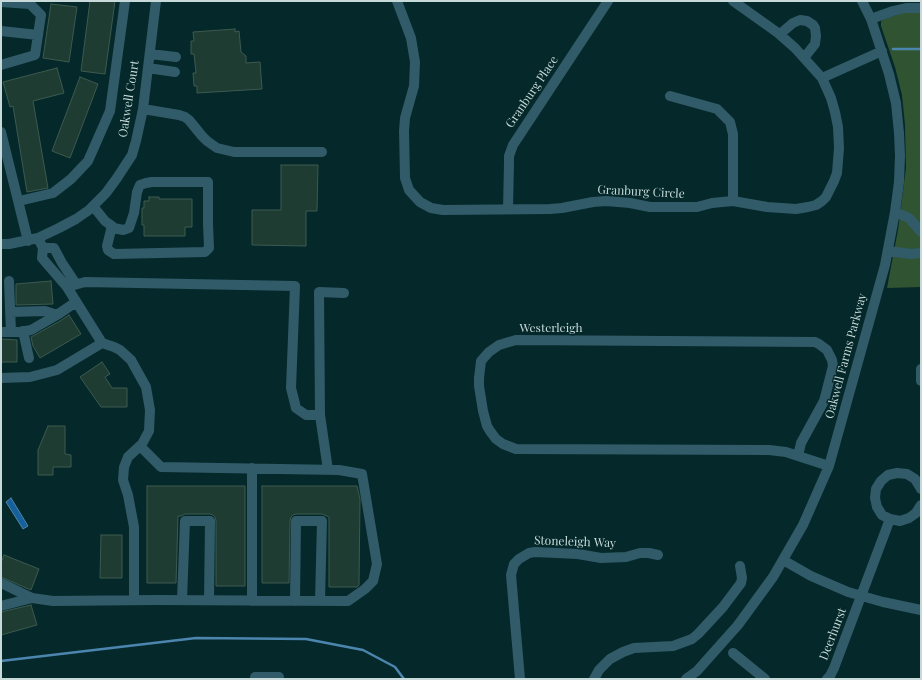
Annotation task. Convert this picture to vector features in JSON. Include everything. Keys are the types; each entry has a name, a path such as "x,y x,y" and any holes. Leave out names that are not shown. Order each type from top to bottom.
{"street":[{"path":"19,201 53,193 72,179 88,161 110,111 125,1"},
{"name":"Oakwell Court","path":"1,244 9,244 33,239 76,219 106,194 132,155 143,109 156,1"},
{"name":"Granburg Circle","path":"397,1 411,38 415,62 414,86 405,118 404,178 409,190 420,202 431,208 443,210 562,208 606,201 630,203 650,207 697,207 712,203 733,202 767,207 796,208 816,205 826,197 837,173 839,148 838,127 831,98 822,78 795,48 780,34 733,1"},
{"name":"Granburg Place","path":"508,208 509,156 513,145 608,1"},
{"name":"Oakwell Farms Parkway","path":"686,679 697,671 738,625 773,577 803,525 829,466 888,251 899,182 900,156 896,103 882,51 871,19 862,1"},
{"path":"1,2 30,4 41,15 35,55 1,65"},
{"path":"871,19 906,8 921,8"},
{"path":"780,34 793,22 800,20 807,21 813,25 816,36 815,44 804,58"},
{"path":"1,32 38,35"},
{"path":"822,78 882,51"},
{"path":"150,54 176,57"},
{"path":"148,68 175,72"},
{"path":"670,96 717,109 730,122 733,134 733,202"},
{"path":"143,109 185,117 207,141 217,148 234,152 322,152"},
{"path":"1,132 19,201 33,239 43,248 54,248 62,263 76,302 102,342 120,350 131,360 146,387 150,410 149,431 142,444 128,457 123,473 123,480 128,495 134,527 134,600"},
{"path":"93,206 105,221 112,226 114,228 123,230 128,228 134,213 137,192 140,185 152,182 208,182 209,248 205,252 114,254 108,250 107,246 112,226"},
{"path":"895,212 909,218 921,232"},
{"path":"43,248 42,258 71,286"},
{"path":"888,251 911,254 921,253"},
{"path":"53,270 62,263"},
{"path":"9,281 10,312 6,332 31,330 76,302"},
{"path":"71,286 85,282 295,286 291,388 296,408 306,415 320,415"},
{"path":"328,470 320,415 319,292 344,293"},
{"path":"10,312 45,311 57,315"},
{"path":"24,331 29,358"},
{"name":"Westerleigh","path":"798,456 801,443 824,401 833,366 827,350 815,342 516,340 499,345 489,352 481,361 479,386 487,426 496,439 503,444 516,449 769,450 786,452 798,456 829,466"},
{"path":"1,378 30,377 57,370 102,342"},
{"path":"921,369 921,381"},
{"path":"1,583 32,598 53,601 348,601 365,589 373,581 377,564 362,474 339,470 161,467 140,446"},
{"path":"252,468 252,600"},
{"path":"921,489 915,479 907,474 898,473 888,475 881,481 876,489 875,498 877,507 882,515 890,519 900,521 909,518 916,513 921,505"},
{"name":"Deerhurst","path":"827,679 834,668 890,519"},
{"path":"182,600 185,521 210,521 209,600"},
{"path":"295,601 296,521 322,521 320,601"},
{"name":"Stoneleigh Way","path":"520,679 511,575 514,564 519,559 529,553 535,552 578,554 601,558 626,557 640,553 658,555"},
{"path":"782,560 811,576 848,592 883,602 921,610"},
{"path":"594,679 599,670 610,659 622,652 634,648 673,646 692,639 723,607 741,583 742,578 740,566"},
{"path":"1,606 32,598"},
{"path":"733,653 765,679"},
{"path":"255,677 279,677"}],"green space":[{"path":"905,12 921,13 921,287 887,288 898,230 906,168 905,125 902,95 881,22 882,20"}],"water":[{"path":"11,498 28,526 23,529 6,502"}],"building":[{"path":"90,1 115,1 105,74 81,71"},
{"path":"51,4 77,7 69,62 43,58"},
{"path":"235,29 235,32 239,31 241,52 246,56 246,63 260,62 262,89 197,93 197,86 194,86 193,73 196,73 194,54 191,54 191,41 194,41 193,32"},
{"path":"57,68 64,93 33,101 48,188 27,192 13,106 10,107 3,82"},
{"path":"80,77 98,84 70,158 52,151"},
{"path":"281,165 318,165 317,211 306,211 306,246 252,245 252,210 281,210"},
{"path":"149,197 159,197 159,199 192,199 192,227 185,227 185,236 144,236 144,225 142,225 142,208 144,208 144,201 149,201"},
{"path":"51,281 53,304 16,305 16,284"},
{"path":"69,315 81,334 40,358 33,346 31,337"},
{"path":"1,339 17,340 17,362 1,362"},
{"path":"102,362 110,374 105,377 112,388 127,388 127,407 101,407 80,377"},
{"path":"48,426 65,426 65,454 71,455 71,467 53,467 53,475 38,475 38,450"},
{"path":"147,486 245,486 245,586 216,586 216,521 215,517 210,514 185,514 178,516 176,583 147,583"},
{"path":"262,486 357,486 360,499 359,585 357,587 329,587 329,517 322,514 296,514 291,517 289,583 262,583"},
{"path":"101,535 122,535 122,578 100,578"},
{"path":"4,555 39,569 31,590 1,577 1,563"},
{"path":"31,605 37,625 1,635 1,612"}],"waterway":[{"path":"893,49 921,49"},
{"path":"1,661 196,638 306,639 363,650 395,667 404,679"}]}
